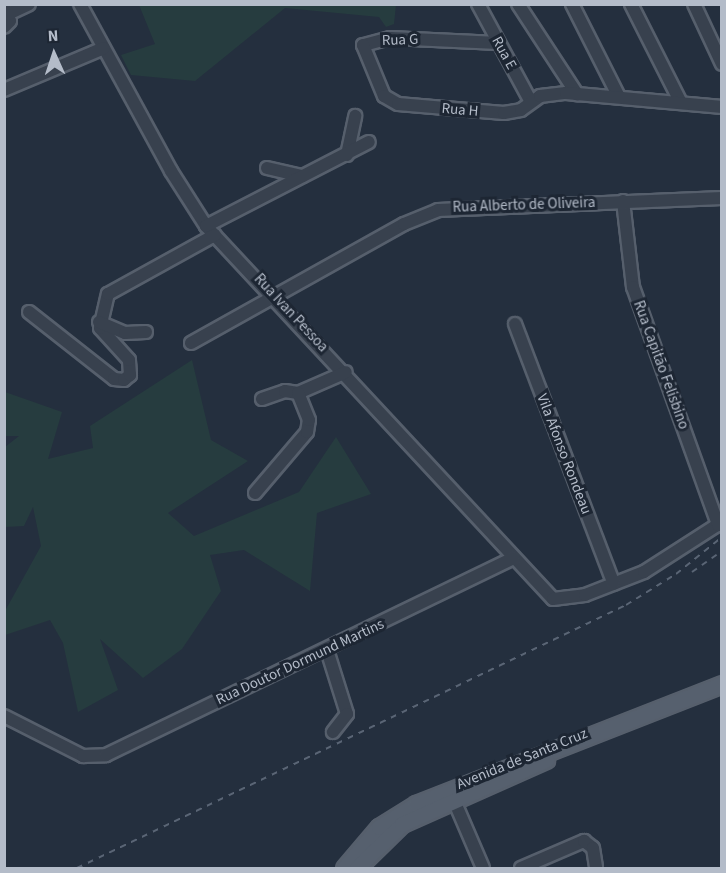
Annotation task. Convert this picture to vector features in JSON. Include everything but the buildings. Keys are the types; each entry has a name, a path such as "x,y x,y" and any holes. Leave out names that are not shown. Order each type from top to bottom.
{"main road":[{"name":"Avenida de Santa Cruz","path":"344,868 379,826 416,804 722,684"},
{"name":"Avenida de Santa Cruz","path":"357,868 388,833 453,798 722,694"}],"street":[{"path":"4,27 6,11 29,4"},
{"name":"Rua Ivan Pessoa","path":"80,4 211,231 276,296 544,592 553,599 569,599 614,584"},
{"name":"Rua E","path":"478,4 531,102"},
{"path":"518,4 577,94"},
{"path":"572,4 619,97"},
{"path":"631,4 681,104"},
{"path":"694,4 722,64"},
{"name":"Rua G","path":"387,100 366,54 365,42 390,38 498,43"},
{"path":"4,90 104,48"},
{"name":"Rua H","path":"387,100 496,113 521,110 531,102 552,94 619,97 722,107"},
{"path":"347,155 355,116"},
{"path":"29,312 114,379 124,380 130,375 129,360 106,339 99,322 104,300 114,288 302,176 369,142"},
{"path":"267,168 302,176"},
{"name":"Rua Alberto de Oliveira","path":"191,343 438,210 722,198"},
{"name":"Rua Capitão Felisbino","path":"623,201 633,287 720,524"},
{"path":"99,322 125,333 146,332"},
{"name":"Vila Afonso Rondeau","path":"515,324 614,584"},
{"path":"262,399 285,391 298,393 345,372"},
{"path":"255,493 307,432 309,420 298,393"},
{"path":"614,584 663,562 720,524"},
{"name":"Rua Doutor Dormund Martins","path":"4,716 83,756 111,752 514,558"},
{"path":"327,650 346,714 333,732"},
{"path":"453,798 483,868"},
{"path":"521,868 584,841 592,848 596,868"}],"green space":[{"path":"139,5 396,5 394,24 386,27 379,17 285,8 195,81 131,75 121,55 155,44"},
{"path":"192,360 211,440 248,461 168,513 194,536 299,492 336,437 371,494 317,513 310,591 244,550 210,555 221,591 182,649 143,678 100,639 118,690 78,712 63,643 50,620 5,635 5,611 41,546 33,507 24,526 5,527 5,447 19,436 5,436 5,392 62,412 48,459 93,448 90,426"}],"railway":[{"path":"77,868 626,605 676,574 722,537"},
{"path":"692,572 722,551"}]}
